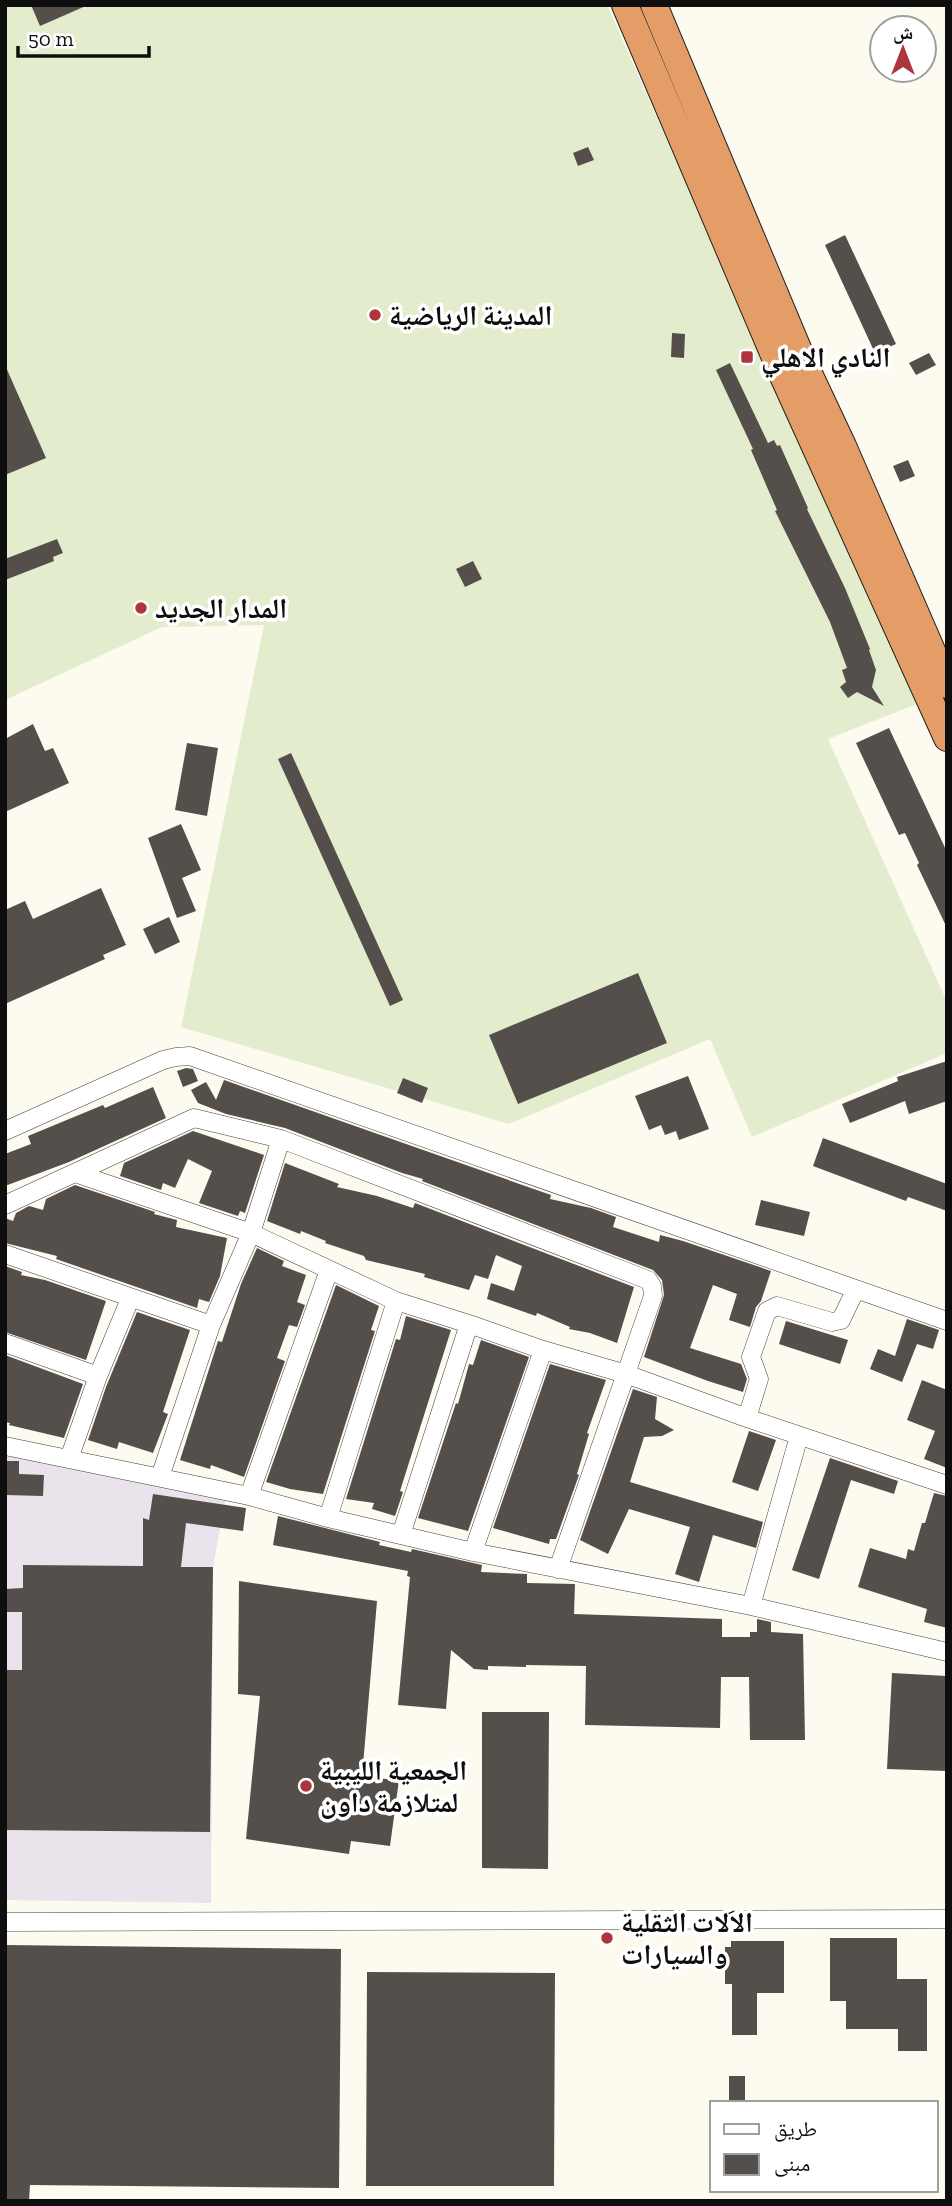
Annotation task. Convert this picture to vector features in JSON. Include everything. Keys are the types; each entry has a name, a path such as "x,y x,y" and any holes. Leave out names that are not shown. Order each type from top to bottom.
{"highway":[{"path":"625,5 782,374 947,738"},
{"path":"654,5 804,363 947,685"}],"street":[{"path":"5,1130 163,1060 190,1056 947,1321"},
{"path":"5,1205 194,1118 281,1139 648,1280 653,1296 558,1569"},
{"path":"160,1477 211,1325 251,1233 281,1139"},
{"path":"75,1173 251,1233 396,1301 543,1350 626,1374 947,1485"},
{"path":"5,1254 211,1325"},
{"path":"249,1496 329,1270"},
{"path":"747,1418 759,1379 751,1357 767,1311 777,1306 832,1322 841,1320 856,1289"},
{"path":"69,1459 98,1376 130,1298"},
{"path":"328,1518 396,1301"},
{"path":"401,1535 469,1324"},
{"path":"5,1343 98,1376"},
{"path":"473,1552 543,1350"},
{"path":"751,1606 799,1436"},
{"path":"5,1446 249,1496 328,1518 473,1552 751,1606 947,1652"},
{"path":"5,1922 947,1919"}],"shaded area":[{"path":"5,1454 226,1497 213,1567 211,1903 5,1900"}],"green space":[{"name":"المدينة الرياضية","path":"5,5 607,5 917,704 828,739 947,1002 947,1053 752,1137 710,1039 509,1124 181,1027 264,625 162,627 5,700"}],"building":[{"path":"31,5 88,5 40,26"},
{"path":"588,147 594,160 578,166 573,153"},
{"path":"845,235 896,344 875,353 825,245"},
{"path":"672,333 685,334 684,358 671,357"},
{"path":"929,353 936,365 916,375 909,363"},
{"path":"730,363 768,443 774,440 777,446 780,445 845,588 876,670 872,687 884,706 857,692 848,698 840,687 846,682 842,670 847,668 830,622 775,511 777,510 751,450 753,449 716,370"},
{"path":"5,365 46,458 5,475"},
{"path":"908,460 915,476 900,482 893,466"},
{"path":"57,539 63,553 53,557 54,561 5,580 5,559"},
{"path":"473,561 482,579 465,587 456,569"},
{"path":"33,724 45,751 53,748 69,783 5,812 5,739"},
{"path":"889,728 947,852 947,928 905,833 899,835 856,743"},
{"path":"187,743 218,748 207,816 175,810"},
{"path":"291,753 403,1000 390,1006 278,759"},
{"path":"181,824 201,870 182,878 196,911 177,918 148,838"},
{"path":"101,888 126,945 103,955 105,959 5,1004 5,910 25,901 33,919"},
{"path":"169,917 180,942 155,954 143,929"},
{"path":"638,973 667,1043 518,1104 489,1035"},
{"path":"947,1061 947,1101 909,1114 905,1101 850,1123 842,1104 898,1081 897,1077"},
{"path":"193,1069 198,1081 183,1087 177,1071"},
{"path":"688,1076 709,1129 679,1140 676,1131 665,1135 661,1125 649,1130 635,1096"},
{"path":"403,1078 428,1088 422,1103 397,1093"},
{"path":"224,1080 551,1195 550,1199 591,1208 616,1217 613,1227 659,1242 660,1235 683,1241 771,1271 750,1327 729,1320 737,1294 713,1285 690,1348 741,1364 747,1379 743,1392 644,1357 664,1295 662,1280 653,1270 285,1128 226,1114 198,1103 191,1090 206,1082 216,1100"},
{"path":"153,1087 166,1118 69,1162 5,1186 5,1154 31,1144 28,1136"},
{"path":"193,1131 264,1155 245,1213 240,1211 238,1216 199,1203 212,1171 188,1159 175,1188 163,1183 161,1190 120,1176 124,1163"},
{"path":"823,1138 947,1184 947,1211 908,1197 906,1201 813,1166"},
{"path":"285,1163 339,1184 337,1187 413,1208 415,1203 634,1287 617,1343 569,1329 570,1327 537,1313 536,1316 487,1299 491,1283 514,1291 522,1266 496,1255 488,1279 475,1275 469,1290 424,1277 425,1274 366,1260 364,1256 325,1243 326,1241 301,1231 300,1234 267,1221"},
{"path":"75,1185 177,1220 176,1227 227,1238 220,1276 209,1302 199,1299 197,1308 56,1259 57,1256 5,1243 5,1218 13,1221 16,1213 29,1206 43,1210 46,1199"},
{"path":"761,1200 810,1212 804,1236 755,1225"},
{"path":"257,1248 284,1261 282,1266 306,1275 297,1302 305,1305 297,1327 289,1325 277,1358 285,1361 244,1477 211,1465 210,1469 180,1460 218,1341 222,1342 241,1284"},
{"path":"5,1266 22,1272 21,1275 45,1280 106,1301 86,1360 5,1332"},
{"path":"336,1285 379,1306 371,1330 375,1331 323,1494 266,1482"},
{"path":"137,1312 190,1330 163,1412 168,1414 153,1453 119,1442 117,1449 88,1440 106,1387"},
{"path":"406,1316 451,1330 400,1491 403,1492 395,1516 372,1509 374,1503 346,1499 396,1339 400,1340"},
{"path":"907,1319 939,1330 933,1349 917,1344 902,1382 870,1369 878,1349 895,1356"},
{"path":"786,1321 848,1340 840,1364 779,1344"},
{"path":"481,1340 529,1357 468,1531 418,1518 456,1403 458,1404 469,1364 473,1365"},
{"path":"5,1355 83,1384 64,1438 5,1422"},
{"path":"550,1364 606,1380 587,1433 589,1434 577,1474 579,1475 556,1539 550,1539 549,1544 493,1528"},
{"path":"922,1380 947,1390 947,1468 924,1459 935,1431 907,1420"},
{"path":"633,1389 657,1397 655,1419 674,1430 662,1436 644,1437 630,1482 763,1522 756,1548 713,1535 699,1582 675,1574 690,1527 629,1509 608,1554 580,1540"},
{"path":"749,1431 776,1440 758,1491 732,1482"},
{"path":"830,1458 898,1481 894,1494 851,1480 819,1579 792,1570"},
{"path":"5,1461 19,1461 19,1474 44,1475 43,1496 5,1495"},
{"path":"934,1493 947,1496 947,1628 924,1622 927,1609 858,1587 870,1548 906,1559 908,1549 914,1551"},
{"path":"153,1494 246,1508 243,1531 186,1523 181,1567 213,1567 210,1832 5,1830 5,1670 22,1670 22,1612 5,1612 5,1589 23,1588 23,1565 143,1566 143,1518 149,1520"},
{"path":"278,1516 380,1542 379,1545 411,1552 412,1549 482,1565 481,1572 527,1574 527,1583 575,1584 574,1614 722,1619 722,1637 750,1637 750,1632 757,1632 757,1619 771,1622 771,1632 803,1634 805,1740 750,1740 749,1677 721,1677 720,1728 585,1725 586,1666 488,1666 488,1670 474,1669 451,1650 446,1709 398,1705 410,1577 407,1576 408,1571 273,1545"},
{"path":"239,1581 377,1601 362,1777 399,1780 390,1846 351,1841 349,1854 246,1839 260,1696 238,1694"},
{"path":"892,1673 947,1676 947,1771 887,1769"},
{"path":"482,1712 549,1712 548,1869 482,1868"},
{"path":"830,1938 897,1938 897,1979 927,1979 927,2051 898,2051 898,2029 846,2029 846,2001 830,2001"},
{"path":"731,1941 784,1941 784,1993 757,1993 757,2035 732,2035 732,1984 725,1984 725,1947 731,1947"},
{"path":"5,1945 341,1949 339,2188 30,2185 29,2201 5,2201"},
{"path":"367,1972 555,1973 554,2186 366,2186"},
{"path":"729,2076 745,2076 745,2101 729,2101"}],"place":[{"name":"المدينة الرياضية","path":"375,315"},
{"name":"النادي الاهلي","path":"747,357"},
{"name":"المدار الجديد","path":"141,608"},
{"name":"الجمعية الليبية لمتلازمة داون","path":"306,1786"},
{"name":"الاَلات الثقلية والسيارات","path":"607,1938"}]}
